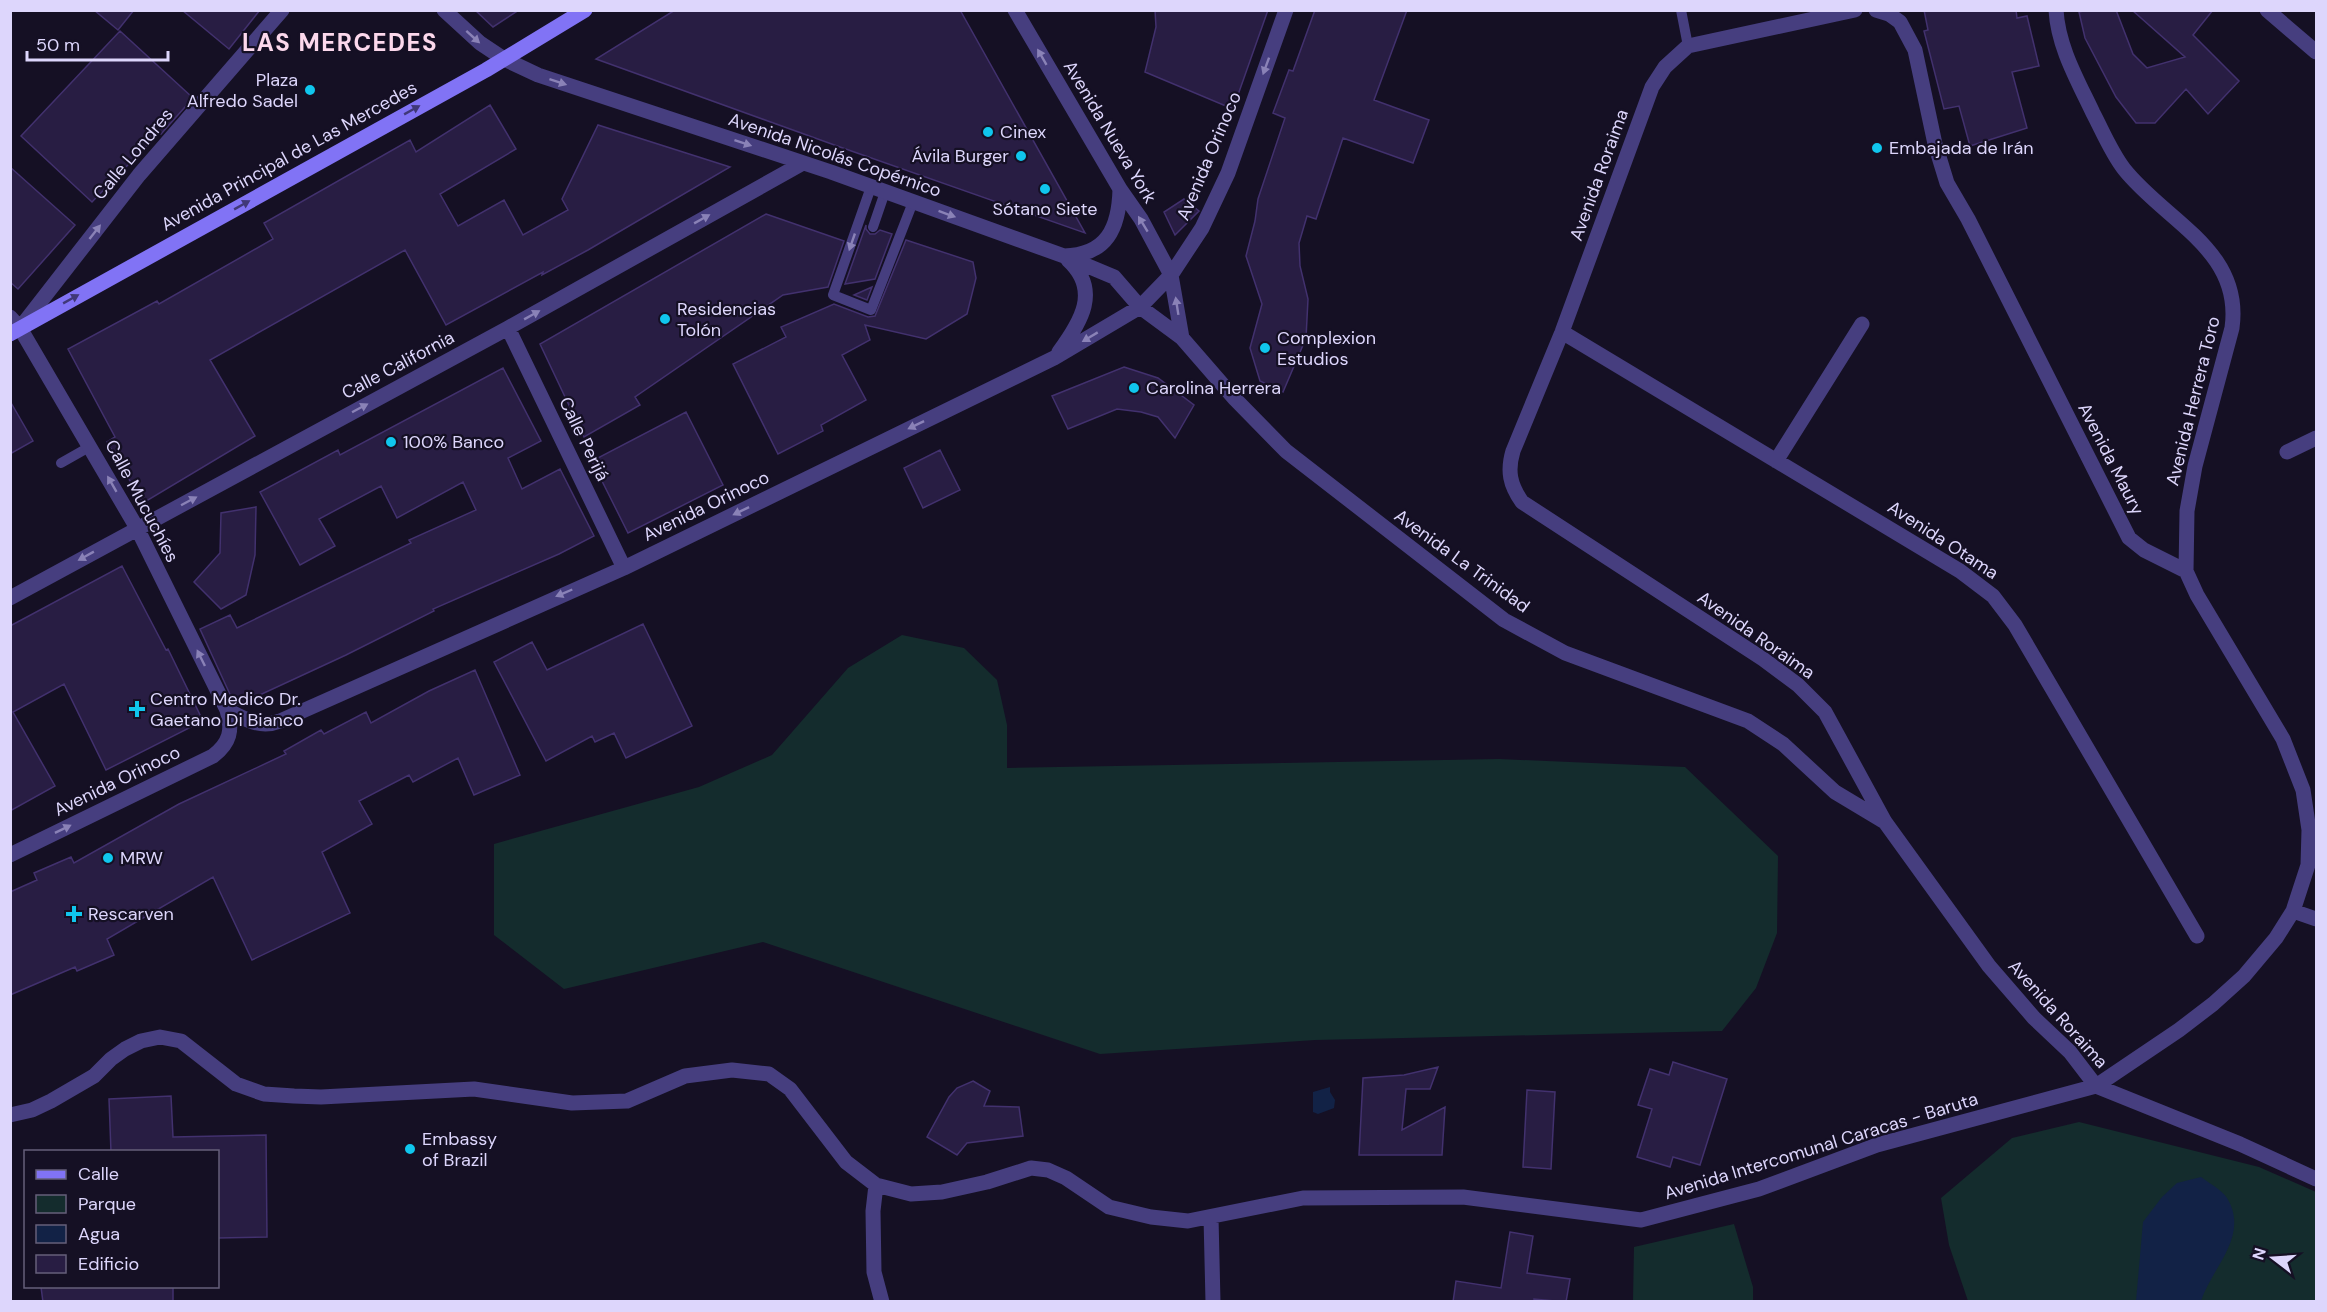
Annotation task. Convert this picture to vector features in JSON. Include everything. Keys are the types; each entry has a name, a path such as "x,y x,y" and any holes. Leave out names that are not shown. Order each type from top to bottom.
{"street":[{"name":"Calle Londres","path":"14,326 139,175 282,10"},
{"path":"444,10 480,43 504,59"},
{"name":"Avenida Principal de Las Mercedes","path":"14,326 504,59 585,10"},
{"name":"Avenida Nueva York","path":"1015,10 1120,189 1141,219 1172,275"},
{"name":"Avenida Orinoco","path":"227,710 248,721 263,725 272,724 624,568 1054,358 1140,307 1172,275 1202,228 1228,173 1286,10"},
{"path":"1688,46 1855,10"},
{"name":"Avenida Maury","path":"1876,10 1900,21 1908,35 1915,50 1935,144 1947,183 2129,538 2144,550 2186,572"},
{"name":"Avenida Herrera Toro","path":"2056,10 2065,51 2113,152 2124,169 2142,188 2206,246 2230,287 2235,308 2232,328 2195,466 2187,512 2186,572"},
{"path":"2267,10 2316,52"},
{"name":"Avenida Roraima","path":"1688,46 1665,67 1652,87 1562,332 1513,450 1509,463 1509,477 1513,489 1522,502 1763,659 1798,685 1824,712 1885,822 1989,966 2034,1018 2070,1052 2096,1086 2240,1144 2316,1179"},
{"name":"Avenida Nicolás Copérnico","path":"504,59 538,75 802,163 1064,256 1114,277 1140,307"},
{"name":"Calle California","path":"10,598 508,328 802,163"},
{"path":"1064,256 1083,253 1103,243 1116,222 1120,189"},
{"path":"1054,358 1080,319 1086,293 1083,279 1076,267 1064,256"},
{"path":"1172,275 1182,338"},
{"name":"Avenida La Trinidad","path":"1140,307 1182,338 1235,399 1286,451 1504,620 1565,653 1748,721 1783,744 1835,792 1885,822"},
{"path":"1776,461 1862,324"},
{"name":"Calle Mucuchíes","path":"14,326 91,446 137,528 227,710"},
{"name":"Calle Perijá","path":"508,328 624,568"},
{"name":"Avenida Otama","path":"1562,332 1960,571 1993,596 2015,625 2197,936"},
{"path":"2287,452 2316,438"},
{"path":"2186,572 2197,595 2283,739 2303,790 2309,830 2308,865 2293,910 2316,919"},
{"name":"Avenida Orinoco","path":"10,855 213,756 227,742 230,734 231,725 227,710"},
{"name":"Avenida Intercomunal Caracas - Baruta","path":"10,1115 32,1110 51,1101 94,1076 125,1049 141,1041 160,1037 181,1041 236,1084 264,1094 294,1096 321,1097 474,1089 572,1103 627,1101 685,1076 732,1070 750,1071 769,1074 790,1089 846,1162 876,1185 911,1194 942,1192 1032,1168 1048,1170 1066,1178 1109,1207 1151,1217 1188,1221 1303,1198 1463,1197 1641,1220 1759,1189 1877,1145 2096,1086 2179,1030 2221,997 2251,969 2276,938 2293,910"},
{"path":"876,1185 873,1211 874,1272 882,1302"},
{"path":"1211,1217 1213,1302"}],"lane":[{"path":"1681,10 1688,46"},
{"path":"878,190 833,296 871,310 913,202"},
{"path":"873,227 878,190"},
{"path":"61,464 91,446"}],"green space":[{"path":"902,635 964,648 997,680 1007,725 1007,768 1499,759 1685,767 1778,856 1777,933 1756,988 1722,1031 1315,1040 1100,1054 763,942 564,989 494,935 494,844 699,787 772,755 848,668"},
{"path":"2079,1122 2259,1167 2316,1192 2316,1301 1968,1301 1949,1245 1941,1198 2012,1138"},
{"path":"1734,1224 1753,1287 1753,1301 1633,1301 1634,1247"}],"water":[{"path":"1330,1087 1335,1100 1334,1108 1318,1114 1313,1112 1313,1092"},
{"path":"2201,1177 2225,1195 2233,1212 2234,1225 2227,1251 2201,1301 2136,1301 2143,1222 2162,1197 2177,1183"}],"building":[{"path":"94,10 134,10 118,30"},
{"path":"182,10 260,10 229,49"},
{"path":"475,10 519,10 493,27"},
{"path":"675,10 960,10 1085,233 596,59"},
{"path":"1155,10 1268,10 1233,109 1145,72 1156,27"},
{"path":"1315,10 1407,10 1374,100 1429,120 1413,163 1343,138 1316,219 1307,216 1299,243 1300,266 1308,299 1306,338 1283,392 1260,381 1250,348 1262,304 1246,256 1258,199 1285,118 1273,113 1289,70 1293,71"},
{"path":"1924,10 2016,10 2017,18 2027,16 2039,66 2012,72 2027,128 1970,146 1959,106 1944,109 1924,31 1928,30"},
{"path":"2116,10 2133,54 2147,68 2185,57 2132,10 2213,10 2193,35 2239,81 2208,114 2186,89 2155,123 2136,123 2116,97 2085,38 2079,12"},
{"path":"120,31 193,98 161,134 159,133 92,202 21,136"},
{"path":"490,105 516,149 440,194 458,226 504,200 523,235 568,210 562,199 598,125 730,167 588,250 446,325 405,250 210,360 255,436 143,503 107,442 115,437 68,349 157,301 159,304 273,239 264,223 410,140 416,152"},
{"path":"10,167 75,225 18,289 10,282"},
{"path":"1184,199 1199,211 1175,235 1164,212"},
{"name":"Residencias Tolón","path":"766,214 844,241 828,287 783,295 635,397 640,405 584,437 540,344"},
{"path":"866,225 870,234 875,234 880,230 892,234 875,279 845,284"},
{"path":"906,240 973,262 976,278 967,314 926,339 865,325 870,340 842,355 866,400 821,425 823,431 778,454 733,364 786,337 781,327 834,304 868,317 875,316"},
{"path":"872,287 867,300 854,295"},
{"path":"1124,367 1158,378 1194,405 1175,438 1158,417 1117,409 1068,429 1052,396"},
{"path":"503,368 541,441 508,458 522,489 560,469 594,536 559,554 433,609 434,611 346,655 238,705 234,703 200,629 230,615 237,628 411,543 409,540 476,510 463,482 397,518 381,486 319,519 335,546 300,565 260,492 338,450 340,455"},
{"path":"10,401 33,441 10,454"},
{"path":"686,412 723,485 628,533 592,461"},
{"path":"940,450 960,490 923,508 904,468"},
{"path":"256,507 255,555 246,595 221,609 194,582 220,553 221,513"},
{"path":"122,566 166,650 168,649 203,721 106,770 64,684 13,712 55,786 10,811 10,626"},
{"path":"643,624 692,726 626,758 614,733 595,742 592,736 546,761 494,662 532,642 547,670"},
{"path":"475,670 520,775 474,795 458,758 413,782 409,775 359,801 372,824 322,852 350,913 252,960 213,877 107,939 114,955 77,971 75,967 10,995 10,892 37,880 34,873 71,857 74,863 179,804 286,754 284,751 321,730 324,734 366,712 371,723 429,691"},
{"path":"1673,1062 1727,1079 1700,1165 1673,1157 1670,1167 1637,1157 1652,1109 1638,1105 1650,1069 1669,1075"},
{"path":"1438,1067 1430,1089 1406,1089 1402,1130 1445,1107 1442,1155 1359,1155 1363,1078 1404,1075"},
{"path":"973,1081 990,1091 984,1106 1019,1107 1023,1136 967,1143 957,1155 927,1137 949,1097 957,1088"},
{"path":"1527,1090 1555,1092 1551,1169 1523,1167"},
{"path":"171,1096 173,1137 266,1135 267,1237 219,1238 219,1150 111,1150 109,1099"},
{"path":"1510,1232 1533,1236 1527,1273 1570,1279 1566,1302 1534,1299 1534,1302 1453,1302 1456,1281 1501,1288"},
{"path":"41,1288 173,1288 173,1302 43,1302"}],"place":[{"name":"Plaza Alfredo Sadel","path":"310,90"},
{"name":"Cinex","path":"988,132"},
{"name":"Embajada de Irán","path":"1877,148"},
{"name":"Ávila Burger","path":"1021,156"},
{"name":"Sótano Siete","path":"1045,189"},
{"name":"Residencias Tolón","path":"665,319"},
{"name":"Complexion Estudios","path":"1265,348"},
{"name":"Carolina Herrera","path":"1134,388"},
{"name":"100% Banco","path":"391,442"},
{"name":"Centro Medico Dr. Gaetano Di Bianco","path":"137,709"},
{"name":"MRW","path":"108,858"},
{"name":"Rescarven","path":"74,914"},
{"name":"Embassy of Brazil","path":"410,1149"}],"district":[{"name":"LAS MERCEDES","path":"340,43"}]}
